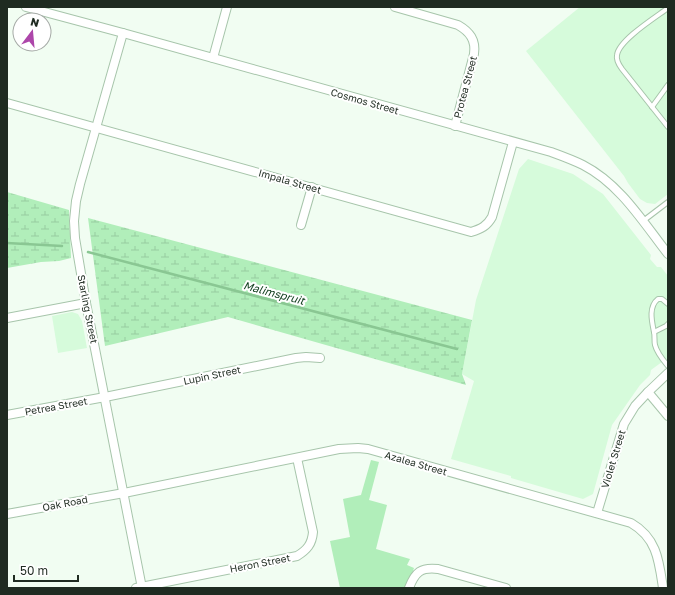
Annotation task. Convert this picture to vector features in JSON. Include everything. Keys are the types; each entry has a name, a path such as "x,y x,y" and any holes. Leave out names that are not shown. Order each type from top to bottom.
{"street":[{"name":"Cosmos Street","path":"26,7 551,152 598,174 614,188 668,254"},
{"path":"213,58 227,7"},
{"name":"Protea Street","path":"395,7 458,25 472,37 475,48 474,54 455,126"},
{"name":"Starling Street","path":"123,33 76,201 74,221 75,238 86,303 124,492 140,588"},
{"name":"Impala Street","path":"7,103 471,232 479,230 485,226 492,217 513,142"},
{"path":"301,225 312,187"},
{"path":"7,318 86,303"},
{"name":"Lupin Street","path":"105,398 296,358 320,358"},
{"name":"Violet Street","path":"597,513 624,424 635,406 668,373"},
{"path":"648,392 668,416"},
{"name":"Petrea Street","path":"7,415 105,398"},
{"name":"Azalea Street","path":"124,492 339,449 368,449 630,523 645,534 656,550 663,588"},
{"name":"Heron Street","path":"140,588 297,556 308,549 314,532 297,458"},
{"name":"Oak Road","path":"7,514 124,492"},
{"path":"409,588 417,573 430,568 506,588"}],"lane":[{"path":"668,8 631,35 618,50 617,55 619,64 668,127"},
{"path":"652,107 668,85"},
{"path":"642,221 668,202"},
{"path":"668,304 660,298 655,301 651,322 655,344 660,356 668,366"},
{"path":"654,332 668,324"}],"shaded area":[{"path":"580,7 668,7 668,194 655,204 647,203 640,199 624,176 526,51"},
{"path":"528,159 573,174 603,194 651,255 650,259 657,267 661,267 668,276 668,359 651,370 650,375 640,385 612,425 593,494 583,499 451,459 474,381 462,374 476,300 519,169"},
{"path":"72,312 78,314 82,321 87,348 58,353 52,316"}],"green space":[{"path":"7,192 69,210 71,258 7,268"},
{"path":"88,218 472,320 462,374 466,385 228,317 105,346"},
{"path":"371,460 379,462 369,500 387,505 376,549 410,559 407,565 414,568 407,588 340,588 330,541 350,537 343,499 361,495"}],"waterway":[{"path":"7,243 62,246"},
{"name":"Malimspruit","path":"88,252 457,349"}]}
